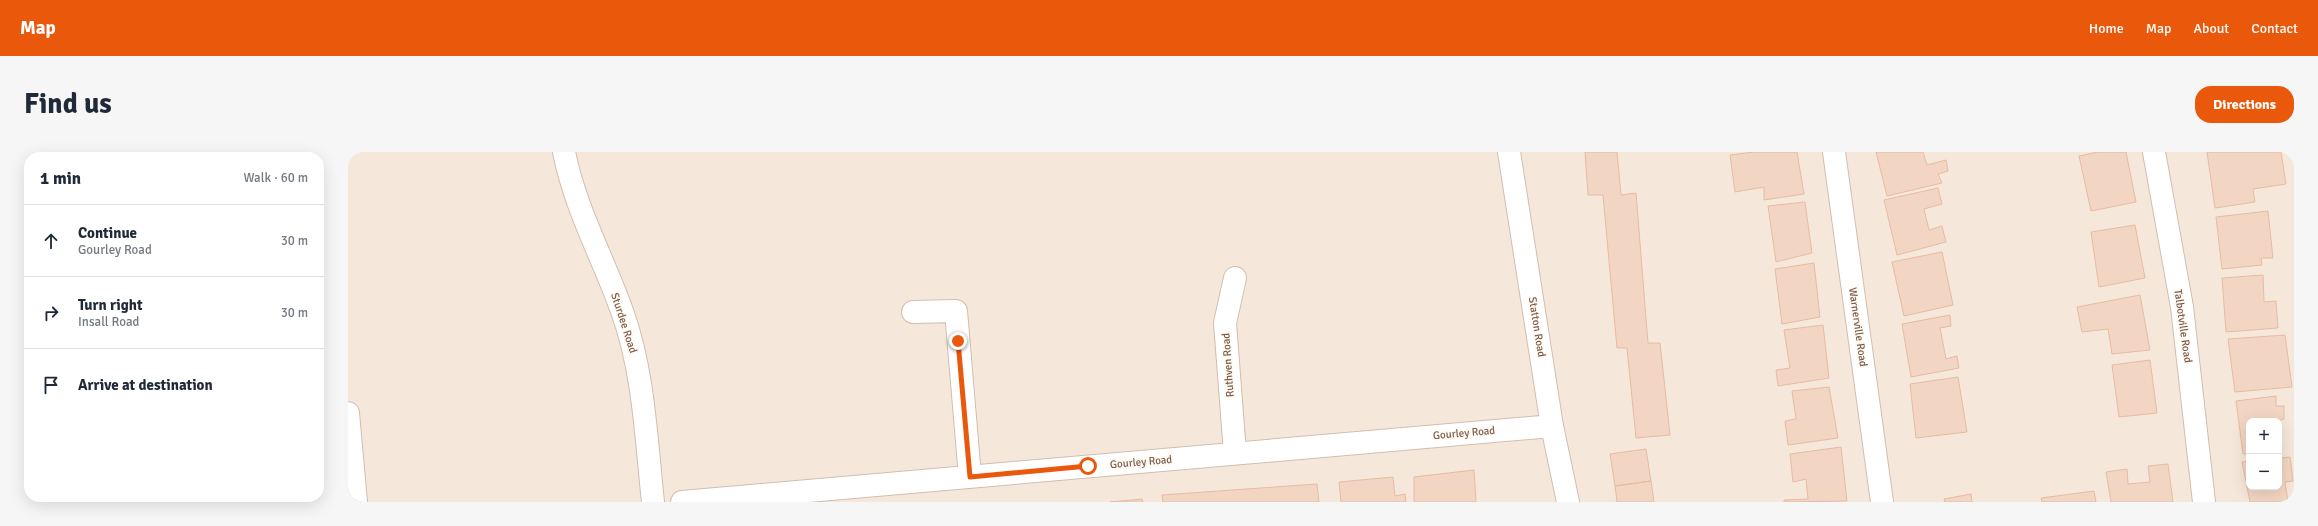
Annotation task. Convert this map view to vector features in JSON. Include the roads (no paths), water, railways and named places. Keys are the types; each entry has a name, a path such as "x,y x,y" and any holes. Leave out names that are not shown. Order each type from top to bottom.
{"street":[{"name":"Sturdee Road","path":"564,152 579,205 622,311 632,344 640,380 653,502"},
{"name":"Statton Road","path":"1509,152 1552,426 1568,502"},
{"name":"Warnerville Road","path":"1834,152 1882,502"},
{"name":"Talbotville Road","path":"2154,152 2182,307 2204,502"},
{"name":"Ruthven Road","path":"1235,453 1225,323 1236,278"},
{"path":"913,312 956,311 970,477"},
{"path":"348,413 356,502"},
{"name":"Gourley Road","path":"682,502 1552,426"}]}
